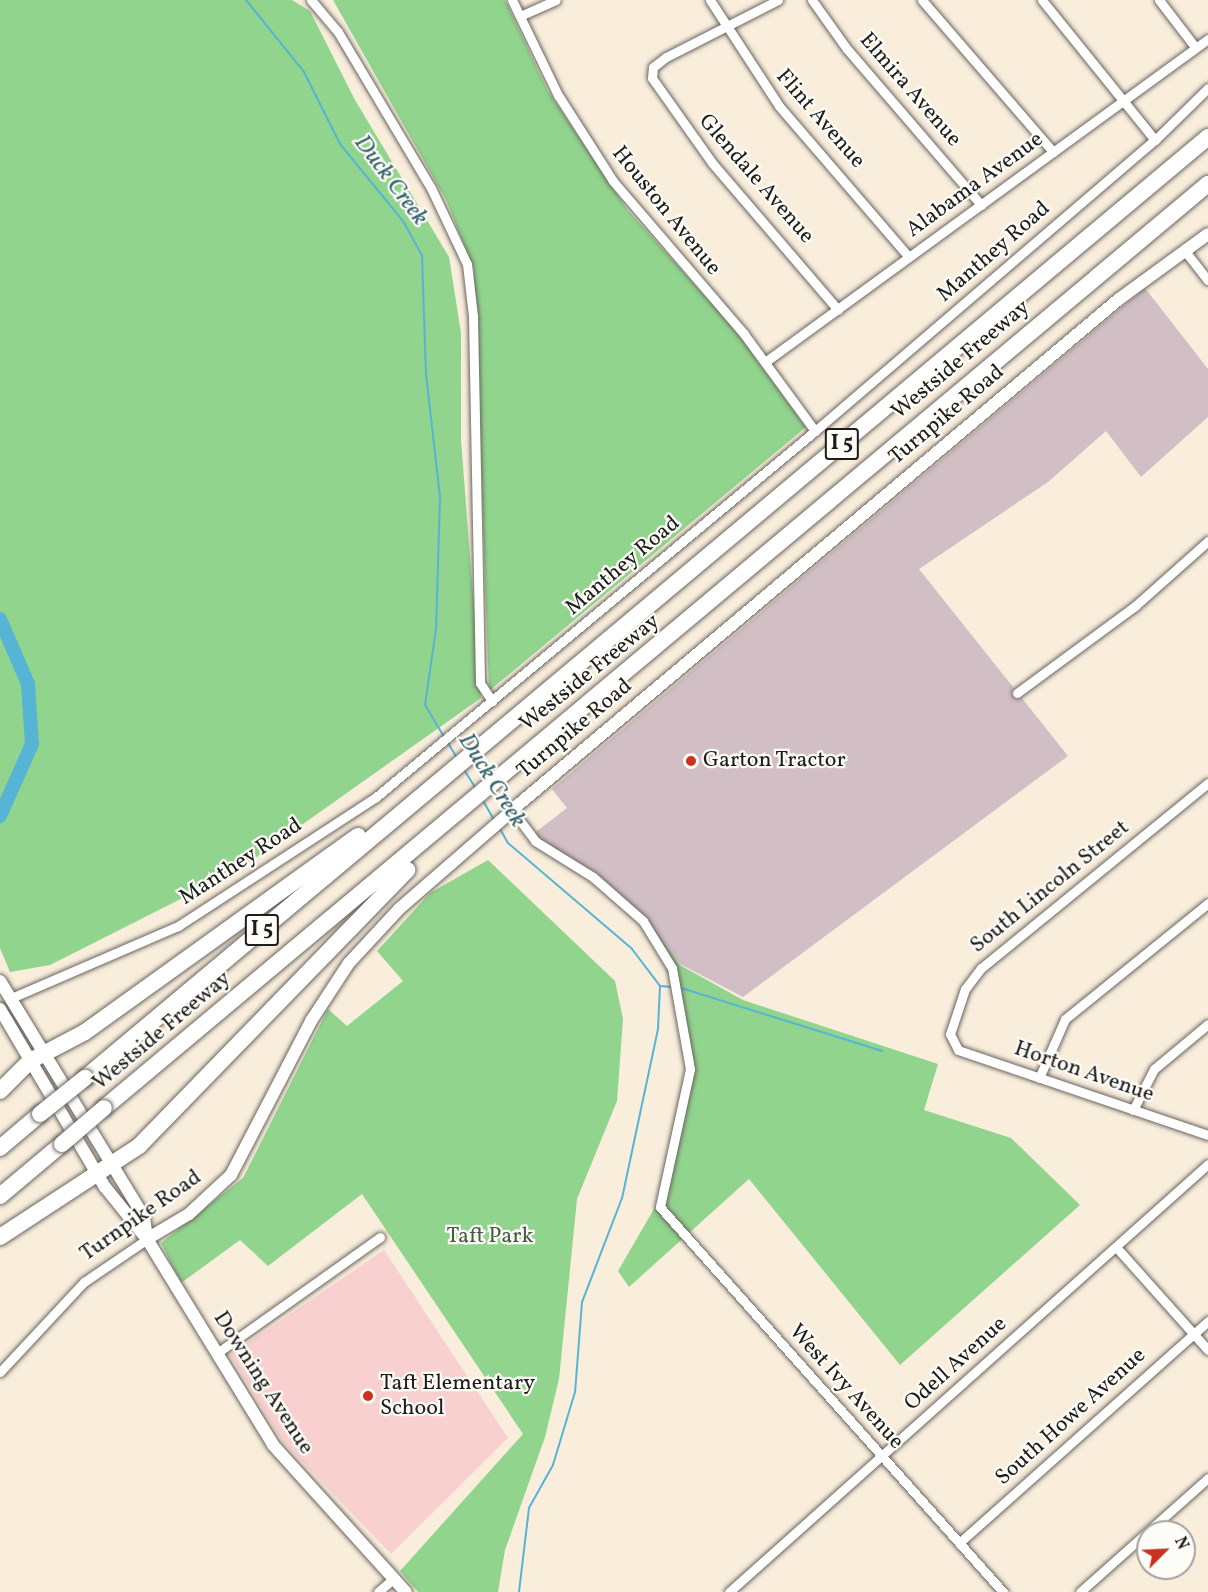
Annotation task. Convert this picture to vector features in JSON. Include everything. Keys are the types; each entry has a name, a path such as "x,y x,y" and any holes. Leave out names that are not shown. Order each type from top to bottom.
{"highway":[{"path":"1145,190 1208,127"},
{"name":"Westside Freeway","path":"0,1148 1208,137"},
{"name":"Westside Freeway","path":"0,1196 1163,218 1208,184"},
{"path":"1163,218 1208,198"},
{"path":"0,1091 36,1057 85,1032 391,813 407,808"},
{"path":"0,1237 139,1146 348,926 444,837 457,813"}],"street":[{"path":"311,0 338,32 431,188 467,264 473,316 480,683 492,701"},
{"name":"Houston Avenue","path":"512,0 572,121 613,181 765,363 815,431"},
{"path":"519,16 556,0"},
{"name":"Flint Avenue","path":"710,0 723,25 779,106 909,257"},
{"path":"723,25 778,0"},
{"name":"Elmira Avenue","path":"812,0 847,49 981,205"},
{"path":"922,0 1053,153"},
{"path":"1042,0 1155,140"},
{"path":"1159,0 1196,47"},
{"name":"Glendale Avenue","path":"723,25 652,71 660,92 712,164 838,310"},
{"name":"Alabama Avenue","path":"765,363 1208,39"},
{"name":"Manthey Road","path":"11,998 178,926 369,802 465,725 815,431 1155,140 1208,88"},
{"name":"Turnpike Road","path":"0,1372 84,1282 147,1239 189,1214 231,1175 311,1021 349,963 474,842 1110,306 1208,234"},
{"path":"1185,251 1208,280"},
{"path":"1017,693 1135,606 1208,541"},
{"name":"South Lincoln Street","path":"950,1042 963,996 981,968 1208,783"},
{"name":"West Ivy Avenue","path":"509,812 535,841 593,877 643,921 672,968 690,1069 660,1207 1003,1592"},
{"path":"1039,1078 1065,1019 1208,903"},
{"name":"Downing Avenue","path":"0,981 11,998 36,1057"},
{"path":"0,990 11,998"},
{"name":"Downing Avenue","path":"0,1009 36,1057 103,1168 144,1217 147,1239 283,1458 406,1592"},
{"path":"1133,1110 1149,1075 1208,1024"},
{"name":"Horton Avenue","path":"950,1042 1039,1078 1208,1135"},
{"name":"Odell Avenue","path":"729,1592 1208,1164"},
{"path":"217,1353 380,1237"},
{"path":"1116,1247 1208,1350"},
{"name":"South Howe Avenue","path":"959,1543 1208,1321"},
{"path":"1080,1592 1208,1478"},
{"path":"378,1592 394,1578"}],"shaded area":[{"path":"1145,288 1208,369 1208,417 1141,477 1106,431 1048,482 919,569 1068,756 743,997 680,964 641,914 528,838 567,808 552,789"},
{"name":"Taft Elementary School","path":"384,1250 508,1438 391,1554 283,1442 230,1355"}],"green space":[{"path":"0,0 292,0 310,11 355,100 449,257 461,333 461,440 481,698 238,870 50,965 10,972 0,948"},
{"path":"333,0 505,0 548,91 627,209 735,330 806,427 489,691 474,269 446,200"},
{"name":"Taft Park","path":"488,860 615,981 623,1019 617,1101 577,1199 559,1379 545,1437 505,1550 498,1592 418,1592 400,1571 523,1434 362,1194 268,1266 240,1240 181,1283 161,1243 243,1178 328,1009 347,1026 403,981 377,951 430,893"},
{"path":"653,927 680,965 743,1000 938,1064 924,1110 1011,1138 1080,1205 900,1365 749,1179 629,1287 618,1271 658,1202 686,1104 688,1036"}],"waterway":[{"name":"Duck Creek","path":"246,0 304,72 340,144 403,221 422,255 426,374 440,497 436,629 425,705 445,738"},
{"path":"0,619 28,684 32,744 0,816"},
{"name":"Duck Creek","path":"448,743 457,758"},
{"name":"Duck Creek","path":"463,768 476,789"},
{"name":"Duck Creek","path":"482,799 494,820"},
{"name":"Duck Creek","path":"499,827 508,843 632,949 660,986 658,1029 622,1198 582,1302 575,1392 553,1465 529,1508 519,1592"},
{"path":"660,986 672,987"},
{"path":"678,987 882,1051"}],"place":[{"name":"Garton Tractor","path":"691,761"},
{"name":"Taft Elementary School","path":"368,1396"}]}
